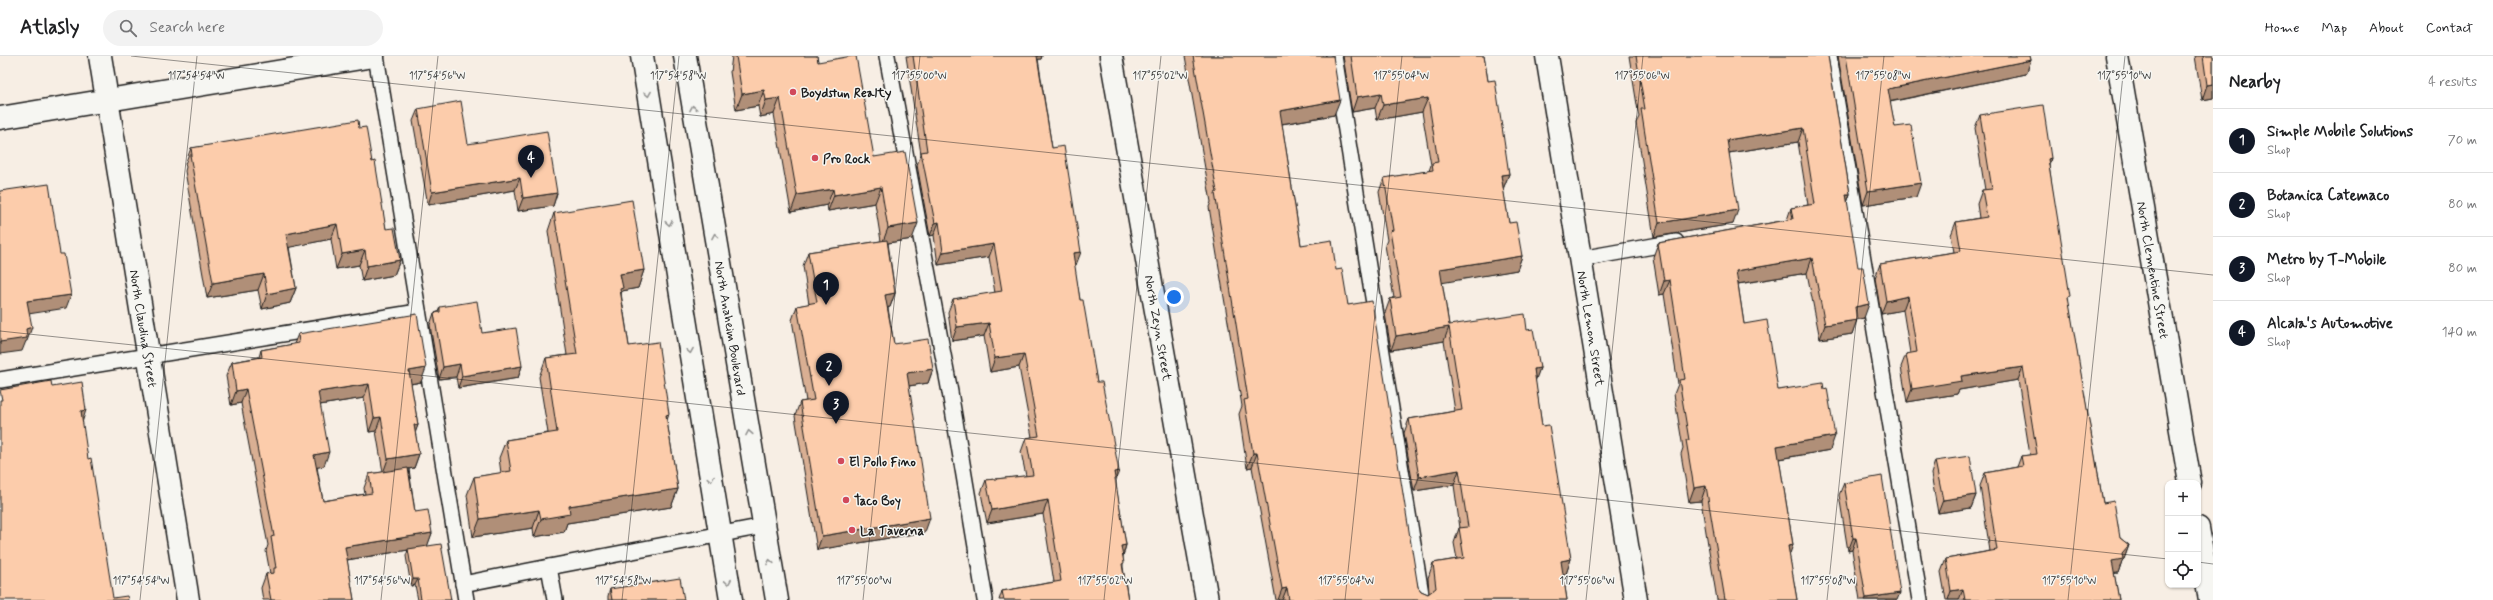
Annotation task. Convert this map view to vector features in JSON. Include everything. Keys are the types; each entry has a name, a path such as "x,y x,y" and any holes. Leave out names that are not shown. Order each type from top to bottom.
{"street":[{"name":"North Claudina Street","path":"100,56 188,600"},
{"path":"0,118 374,56"},
{"path":"642,56 731,600"},
{"name":"North Anaheim Boulevard","path":"685,56 777,600"},
{"name":"North Zeyn Street","path":"1111,56 1207,600"},
{"name":"North Lemon Street","path":"1547,56 1636,600"},
{"name":"North Clementine Street","path":"2117,56 2189,480"},
{"path":"2201,546 2210,600"}],"lane":[{"path":"374,56 466,600"},
{"path":"887,56 949,384 985,600"},
{"path":"1334,56 1422,600"},
{"path":"1829,56 1920,600"},
{"path":"1580,259 1691,240"},
{"path":"0,380 418,312"},
{"path":"463,584 721,536 764,526"},
{"path":"549,567 555,600"}],"building":[{"path":"736,56 817,56 818,62 856,56 874,157 905,152 918,223 888,228 881,187 834,195 833,189 797,195 780,98 766,100 764,90 742,94"},
{"path":"913,56 1037,56 1052,148 1064,146 1081,252 1073,253 1080,300 1083,300 1097,382 1102,382 1119,471 1114,472 1126,545 1121,546 1124,563 1122,564 1128,600 1004,600 1002,591 1061,581 1048,500 992,510 986,480 1033,475 1026,438 1039,436 1024,354 995,358 989,323 957,327 953,299 1002,291 994,244 943,252 939,222 935,223 921,152 927,151"},
{"path":"1193,56 1333,56 1340,100 1280,111 1301,245 1332,240 1336,270 1342,269 1348,305 1372,301 1418,587 1421,591 1428,594 1436,588 1433,563 1464,558 1459,528 1468,527 1459,470 1419,477 1409,419 1462,410 1449,327 1396,336 1390,299 1401,297 1390,231 1393,230 1384,178 1433,170 1432,163 1438,162 1428,98 1383,105 1381,93 1357,97 1351,56 1484,56 1488,81 1495,80 1509,174 1501,175 1509,223 1516,222 1522,256 1440,269 1449,325 1525,314 1527,330 1533,329 1540,368 1534,369 1542,426 1549,425 1571,559 1561,561 1567,600 1289,600 1287,588 1282,589 1257,453 1253,453 1244,400 1248,399 1215,193 1217,192"},
{"path":"1636,56 1828,56 1850,194 1846,194 1858,267 1863,267 1869,304 1855,307 1857,320 1825,325 1812,258 1736,271 1744,324 1767,320 1778,390 1823,383 1824,389 1827,388 1835,436 1777,446 1793,545 1788,546 1797,600 1725,600 1706,486 1694,488 1686,440 1689,440 1679,380 1685,379 1670,280 1664,281 1658,243 1793,219 1791,208 1815,204 1803,128 1727,140 1738,210 1659,223 1641,109 1645,109"},
{"path":"1846,56 2030,56 2031,60 1888,89 1895,127 1911,125 1921,183 1868,191"},
{"path":"2203,56 2213,56 2213,84 2207,85"},
{"path":"461,101 468,144 547,131 557,193 523,198 520,178 432,192 418,109"},
{"path":"2043,105 2051,158 2048,159 2070,296 2068,297 2103,503 2114,501 2120,538 2129,545 2122,553 2123,559 2112,561 2119,600 1965,600 1963,589 1951,591 1946,559 1997,550 1985,473 2023,466 2021,456 2037,454 2023,367 1961,376 1962,381 1912,389 1906,354 1917,352 1908,296 1886,301 1880,264 1961,251 1956,222 1987,217 1982,190 1992,189 1980,115"},
{"path":"358,120 359,128 366,127 372,162 375,161 386,229 394,228 400,260 367,266 365,250 342,254 337,224 286,234 296,288 267,294 264,274 213,283 190,155 192,155 191,148"},
{"path":"49,184 60,254 64,254 71,295 27,301 32,327 26,329 27,338 0,342 0,191"},
{"path":"632,200 644,270 620,274 623,288 620,289 629,346 658,342 669,414 666,415 678,489 569,506 570,514 541,519 539,510 480,519 474,477 511,471 506,440 557,432 546,358 577,354 554,213"},
{"path":"887,240 895,293 885,295 894,344 928,339 933,369 907,373 930,518 822,536 800,402 814,400 797,306 817,302 808,252"},
{"path":"477,301 482,333 516,328 522,366 462,376 460,364 443,367 434,313 440,312 440,307"},
{"path":"417,314 426,368 409,371 418,425 414,425 419,454 388,459 381,417 374,418 369,384 318,392 329,452 314,455 323,501 372,493 369,474 408,468 415,512 428,510 432,533 345,547 354,600 271,600 266,574 274,573 274,568 276,568 271,537 274,536 246,389 236,391 232,362 262,357 261,350 299,343 298,334"},
{"path":"51,381 52,387 82,382 86,410 81,411 88,459 91,458 113,598 127,596 128,600 0,600 0,400 2,400 0,390"},
{"path":"1970,456 1976,495 1943,500 1935,461"},
{"path":"1882,476 1900,593 1866,598 1856,538 1853,538 1844,483"},
{"path":"441,544 451,600 421,600 418,579 413,579 408,549"},
{"path":"680,578 684,600 612,600 610,589"}],"place":[{"name":"Boydstun Realty","path":"793,92"},
{"name":"Pro Rock","path":"815,158"},
{"name":"Alcala's Automotive","path":"531,178"},
{"name":"Simple Mobile Solutions","path":"826,305"},
{"name":"Botanica Catemaco","path":"829,386"},
{"name":"Metro by T-Mobile","path":"836,424"},
{"name":"El Pollo Fino","path":"841,461"},
{"name":"Taco Boy","path":"846,500"},
{"name":"La Taverna","path":"852,530"}]}
